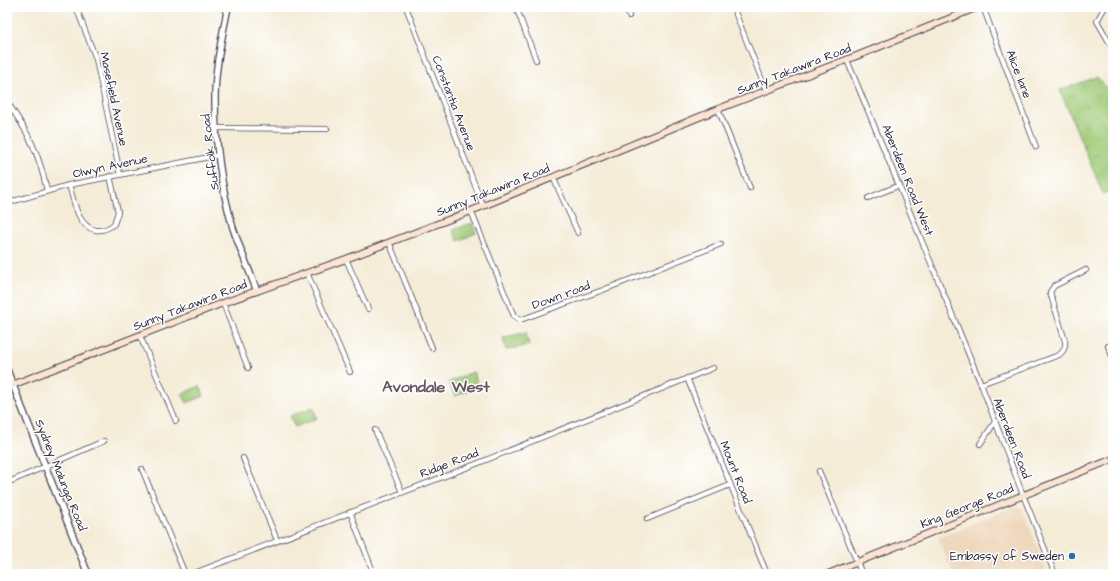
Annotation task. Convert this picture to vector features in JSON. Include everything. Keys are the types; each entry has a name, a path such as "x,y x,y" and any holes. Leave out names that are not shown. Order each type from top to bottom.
{"main road":[{"name":"Sunny Takawira Road","path":"10,386 471,211 766,90 847,60 978,7"},
{"name":"King George Road","path":"828,574 1113,459"}],"street":[{"name":"Masefield Avenue","path":"76,7 96,59 120,174"},
{"name":"Suffolk Road","path":"228,7 220,50 215,97 216,128 224,188 234,229 257,291"},
{"name":"Constantia Avenue","path":"406,7 483,206"},
{"path":"516,7 536,60"},
{"path":"625,7 629,16"},
{"path":"733,7 766,90"},
{"name":"Alice lane","path":"983,7 1036,147"},
{"path":"1105,7 1097,21 1112,47"},
{"name":"Aberdeen Road West","path":"847,60 950,309"},
{"path":"7,102 27,131 35,148 41,165 47,191"},
{"path":"718,110 750,188"},
{"path":"216,128 327,129"},
{"name":"Olwyn Avenue","path":"7,202 69,185 219,155"},
{"path":"69,185 79,216 84,224 90,228 100,230 106,229 114,224 118,212 110,176"},
{"path":"553,177 578,233"},
{"path":"868,198 900,185"},
{"name":"Down road","path":"471,211 514,316 520,320 603,290 721,244"},
{"path":"389,242 432,348"},
{"path":"346,259 368,309"},
{"path":"981,384 1059,355 1062,352 1065,348 1065,341 1050,292 1054,286 1086,270"},
{"path":"307,273 350,372"},
{"path":"223,304 248,368"},
{"name":"Aberdeen Road","path":"950,309 1055,574"},
{"path":"140,336 176,421"},
{"path":"1108,346 1113,358"},
{"name":"Ridge Road","path":"192,574 713,368"},
{"name":"Sydney Malunga Road","path":"7,370 10,386 45,466 88,574"},
{"name":"Mount Road","path":"687,378 766,574"},
{"path":"980,444 995,422"},
{"path":"375,430 402,492"},
{"path":"7,483 104,441"},
{"path":"243,458 277,540"},
{"path":"142,469 185,574"},
{"path":"819,471 862,574"},
{"path":"647,519 730,485"},
{"path":"350,512 374,574"}],"shaded area":[{"path":"1013,507 1022,507 1048,574 953,574 938,538"}],"green space":[{"path":"1097,77 1110,90 1113,89 1113,189 1103,194 1060,90"},
{"path":"472,223 476,233 458,241 453,230"},
{"path":"526,332 529,345 506,350 503,338"},
{"path":"473,372 479,386 455,396 449,382"},
{"path":"200,386 204,396 187,403 182,394"},
{"path":"313,407 317,418 295,427 290,416"}],"place":[{"name":"Embassy of Sweden","path":"1072,556"}],"district":[{"name":"Avondale West","path":"436,386"}]}
